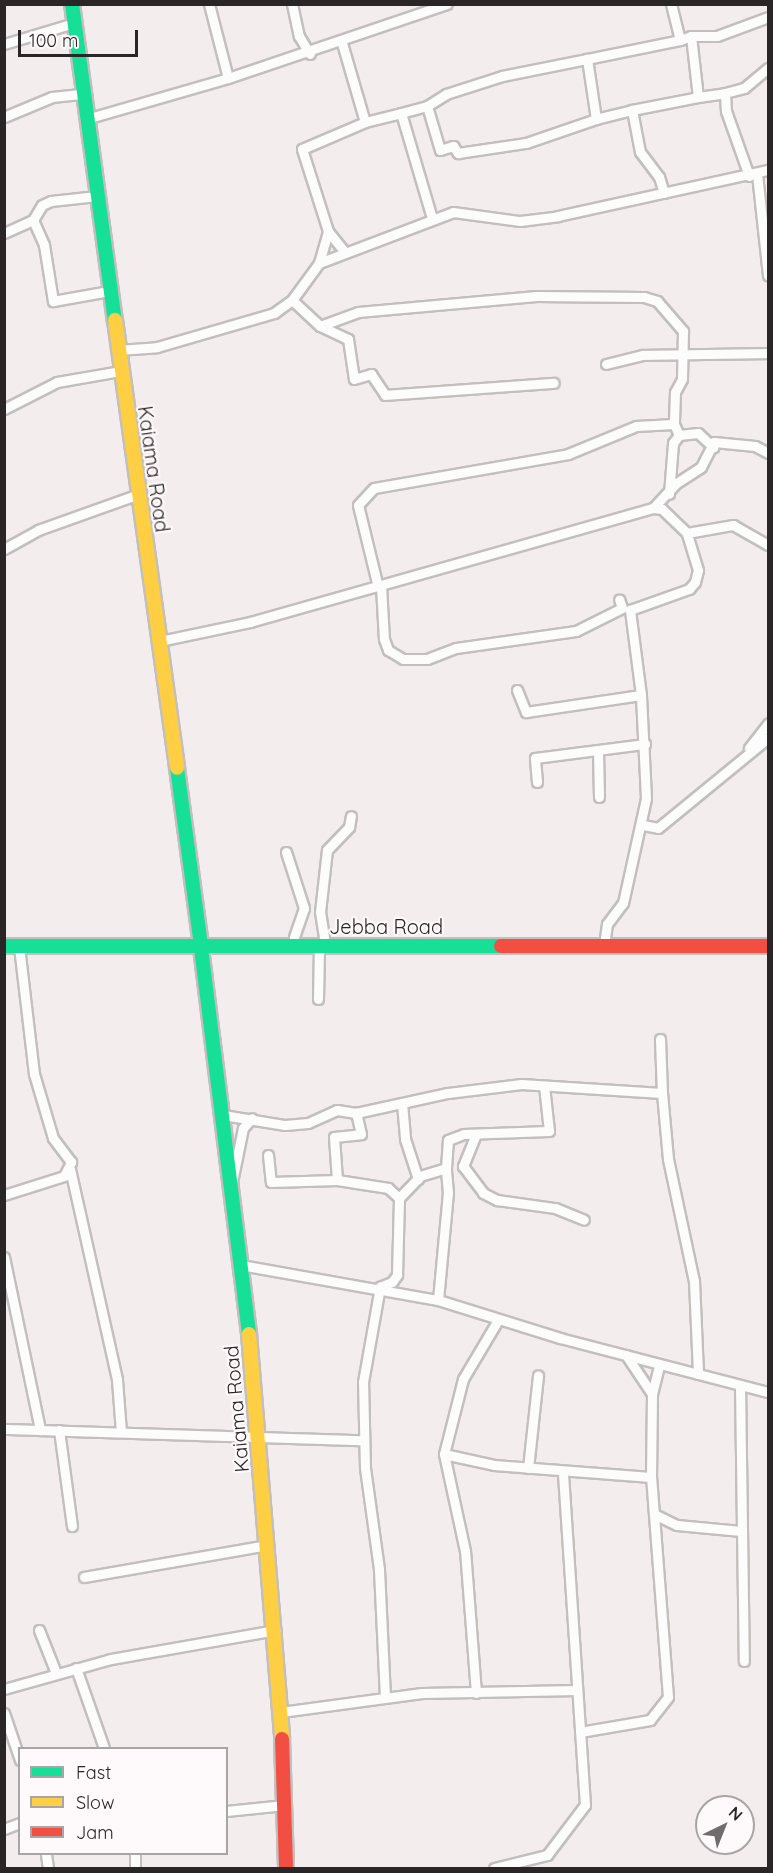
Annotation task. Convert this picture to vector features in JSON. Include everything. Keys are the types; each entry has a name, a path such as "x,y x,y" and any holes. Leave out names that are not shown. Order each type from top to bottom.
{"highway":[{"name":"Kaiama Road","path":"72,4 109,291 201,943 241,1265 258,1434 281,1712 286,1869"},
{"name":"Jebba Road","path":"4,939 201,943 294,937 322,942 768,946"},
{"name":"Jebba Road","path":"4,946 768,938"}],"street":[{"path":"209,4 228,78"},
{"path":"292,4 299,36 310,54"},
{"path":"671,4 680,40"},
{"path":"86,119 310,54 445,5"},
{"path":"344,251 328,231 302,149 365,122 427,106 446,94 502,76 691,36 717,36 768,17"},
{"path":"4,44 74,23"},
{"path":"691,36 698,96"},
{"path":"342,43 365,122"},
{"path":"587,59 596,119"},
{"path":"427,106 440,150 453,146 458,153 526,143 596,119 744,88 768,68"},
{"path":"725,93 726,111 753,175 768,275"},
{"path":"4,117 52,97 83,94"},
{"path":"632,110 640,152 659,177 664,193"},
{"path":"401,113 432,218"},
{"path":"319,264 344,251 432,218 465,212 520,221 753,175 768,170"},
{"path":"4,233 33,220 42,205 51,201 97,196"},
{"path":"33,220 44,245 53,301 109,291"},
{"path":"118,350 157,347 274,313 292,300 319,264 328,231"},
{"path":"320,326 358,312 409,306 501,302 537,296 644,297 657,301 683,331 674,424 679,435"},
{"path":"292,300 320,326 348,339 354,379 371,374 385,395 554,383"},
{"path":"606,363 643,355 766,353 768,342"},
{"path":"4,409 57,382 121,371"},
{"path":"619,598 622,608 576,631 456,648 427,659 404,659 388,650 384,639 380,586 358,505 374,488 568,454 636,426 674,424"},
{"path":"669,494 673,443 679,435 698,433 713,447"},
{"path":"653,508 669,494 675,484 701,467 714,442 755,446 768,453"},
{"path":"4,549 38,530 139,494"},
{"path":"159,641 380,586 653,508 662,509 687,533 698,570 695,582 688,589 630,610 645,744 643,825 623,903 607,924 604,938"},
{"path":"687,533 733,525 768,545"},
{"path":"517,690 526,712 641,695"},
{"path":"746,752 768,726"},
{"path":"643,825 658,828 746,752 768,738"},
{"path":"537,782 535,758 645,744"},
{"path":"598,750 599,797"},
{"path":"318,999 322,942 320,912 327,850 349,827 351,816"},
{"path":"286,852 304,908 294,937"},
{"path":"20,946 34,1074 53,1138 71,1161 70,1169 117,1380 121,1431"},
{"path":"660,1039 668,1159 694,1281 698,1374"},
{"path":"223,1115 252,1118 263,1124 285,1125 308,1123 336,1110 356,1113 448,1093 544,1086 662,1093"},
{"path":"438,1300 448,1193 446,1168 448,1140 476,1134 549,1131 544,1086"},
{"path":"402,1103 405,1139 418,1179"},
{"path":"337,1180 334,1137 360,1134 356,1113"},
{"path":"231,1184 237,1176 243,1128 252,1118"},
{"path":"476,1134 463,1166 483,1193 555,1208 584,1220"},
{"path":"268,1155 271,1182 337,1180 388,1188 399,1198"},
{"path":"380,1287 393,1282 397,1275 399,1198 418,1179 446,1168"},
{"path":"4,1195 64,1176 70,1169"},
{"path":"4,1257 40,1430"},
{"path":"241,1265 380,1287 438,1300 498,1320 659,1365 768,1392"},
{"path":"380,1287 363,1382 364,1440 379,1569 385,1697"},
{"path":"476,1693 465,1551 444,1454 463,1379 498,1320"},
{"path":"626,1355 652,1394"},
{"path":"580,1732 650,1720 668,1697 651,1477 652,1394 659,1365"},
{"path":"528,1468 538,1376"},
{"path":"740,1385 744,1660"},
{"path":"4,1429 258,1434 364,1440"},
{"path":"59,1430 72,1526"},
{"path":"444,1454 528,1468 651,1477"},
{"path":"494,1869 547,1855 585,1805 563,1471"},
{"path":"654,1514 677,1525 741,1531"},
{"path":"84,1577 267,1545"},
{"path":"39,1630 56,1673"},
{"path":"4,1689 76,1668 274,1630"},
{"path":"76,1668 103,1747"},
{"path":"281,1712 385,1697 577,1690"},
{"path":"4,1713 18,1754"},
{"path":"228,1811 285,1805"}],"traffic: fast":[{"path":"72,4 115,320"},
{"path":"177,768 200,938"},
{"path":"4,946 501,946"},
{"path":"201,948 249,1334"}],"traffic: slow":[{"path":"115,320 177,768"},
{"path":"249,1334 282,1739"}],"traffic: jam":[{"path":"501,946 768,946"},
{"path":"282,1739 286,1868"}]}
